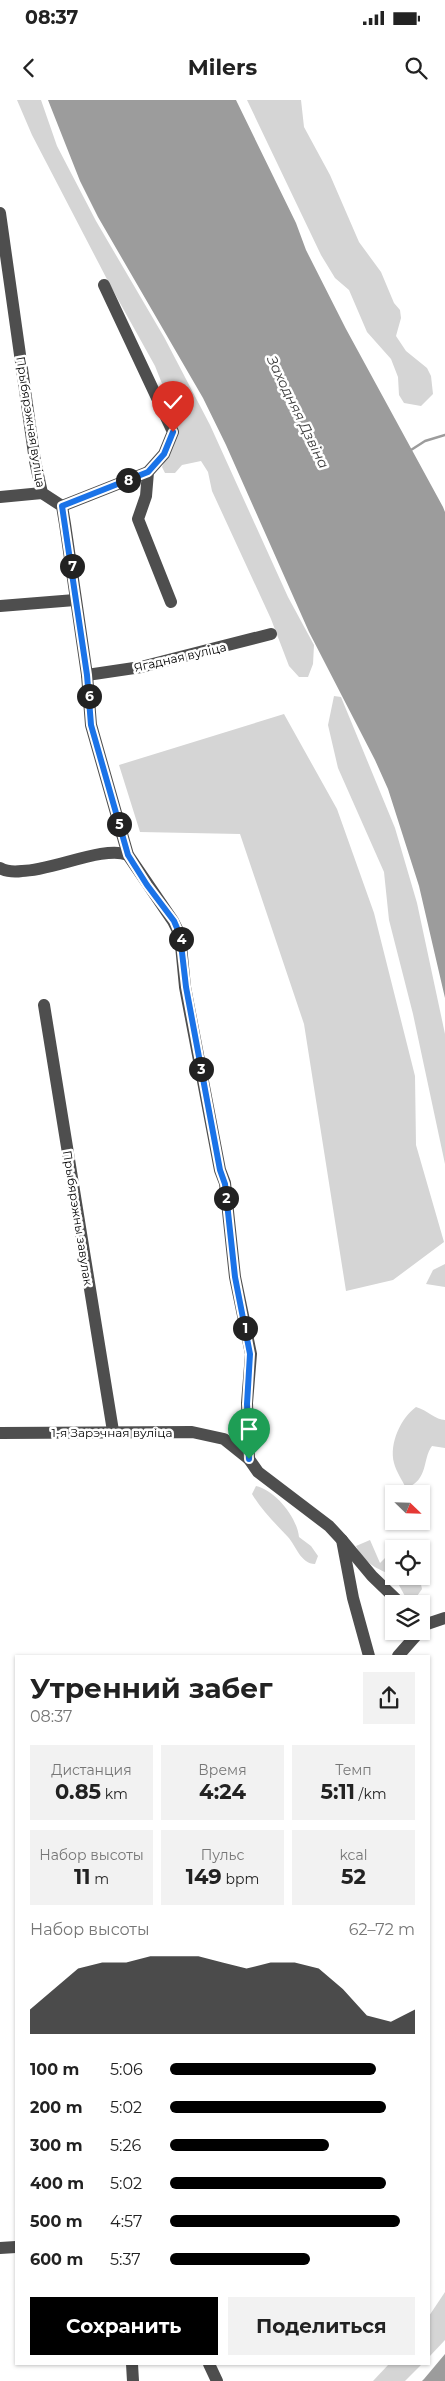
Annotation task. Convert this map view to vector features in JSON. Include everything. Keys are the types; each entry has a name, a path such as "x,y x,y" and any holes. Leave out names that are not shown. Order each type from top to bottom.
{"street":[{"name":"Прыбярэжная вуліца","path":"0,212 35,461 42,493 62,506"},
{"path":"104,285 173,432 164,454 148,472 62,506 87,675 91,725 128,855 147,885 174,921 180,935 186,987 220,1170 225,1184 235,1277 250,1354 249,1459"},
{"path":"148,472 146,496 138,519 171,602"},
{"path":"0,497 42,493"},
{"path":"0,606 75,600"},
{"name":"Ягадная вуліца","path":"87,675 141,667 271,634"},
{"path":"0,868 6,872 39,871 108,852 121,852 128,855"},
{"name":"Прыбярэжны завулак","path":"44,1005 112,1431"},
{"path":"224,1439 236,1438 248,1427"},
{"name":"1-я Зарэчная вуліца","path":"0,1433 192,1432 224,1439 249,1459 258,1472 329,1526 372,1576 392,1595"},
{"path":"342,1540 353,1598 369,1655"},
{"path":"430,1623 445,1618"},
{"path":"399,1655 411,1640"},
{"path":"0,2248 15,2247"},
{"path":"132,2365 133,2381"},
{"path":"209,2365 217,2381"}],"shaded area":[{"path":"17,100 41,100 57,146 96,221 164,337 210,425 288,597 314,645 313,664 308,677 299,677 289,666 271,619 212,491 208,472 201,461 182,465 175,473 165,473 162,467 175,439 176,419 155,366 110,285 32,135"},
{"path":"247,100 301,100 304,127 330,175 359,242 381,272 394,303 400,310 401,318 396,336 406,351 427,368 431,376 433,394 421,406 404,403 399,395 398,377 391,359 367,332 349,290 335,278 321,255"},
{"path":"334,696 341,697 395,828 417,903 445,1034 445,1164 413,1014 389,920 384,872 338,768 328,725"},
{"path":"284,714 337,809 374,913 415,1076 416,1145 444,1242 393,1280 346,1291 304,1024 240,834 140,832 119,765"},
{"path":"445,1264 445,1287 426,1284 433,1270"},
{"path":"416,1407 445,1420 445,1448 432,1446 422,1475 411,1485 404,1485 395,1466 393,1447 401,1424"},
{"path":"256,1486 270,1493 290,1513 299,1537 311,1546 318,1556 315,1564 302,1558 288,1537 260,1506 252,1494"},
{"path":"370,1540 380,1563 385,1558 385,1572 363,1557 356,1546"},
{"path":"399,1585 421,1585 422,1589 418,1595 404,1595"},
{"path":"445,2292 445,2340 430,2356 430,2314"},
{"path":"388,2365 421,2365 405,2381 373,2381"}],"water":[{"name":"Заходняя Дзвіна","path":"48,100 236,100 296,223 306,250 346,329 443,507 445,512 445,998 419,886 388,789 309,632 226,445 203,398 98,217 80,181"},
{"path":"445,2354 445,2381 422,2381 424,2379"}],"waterway":[{"path":"411,450 425,441 445,435"}],"route":[{"path":"173,432 164,454 148,472 62,506 87,675 91,725 128,855 147,885 174,921 180,935 186,987 220,1170 225,1184 235,1277 250,1354 247,1404 249,1459"}]}
